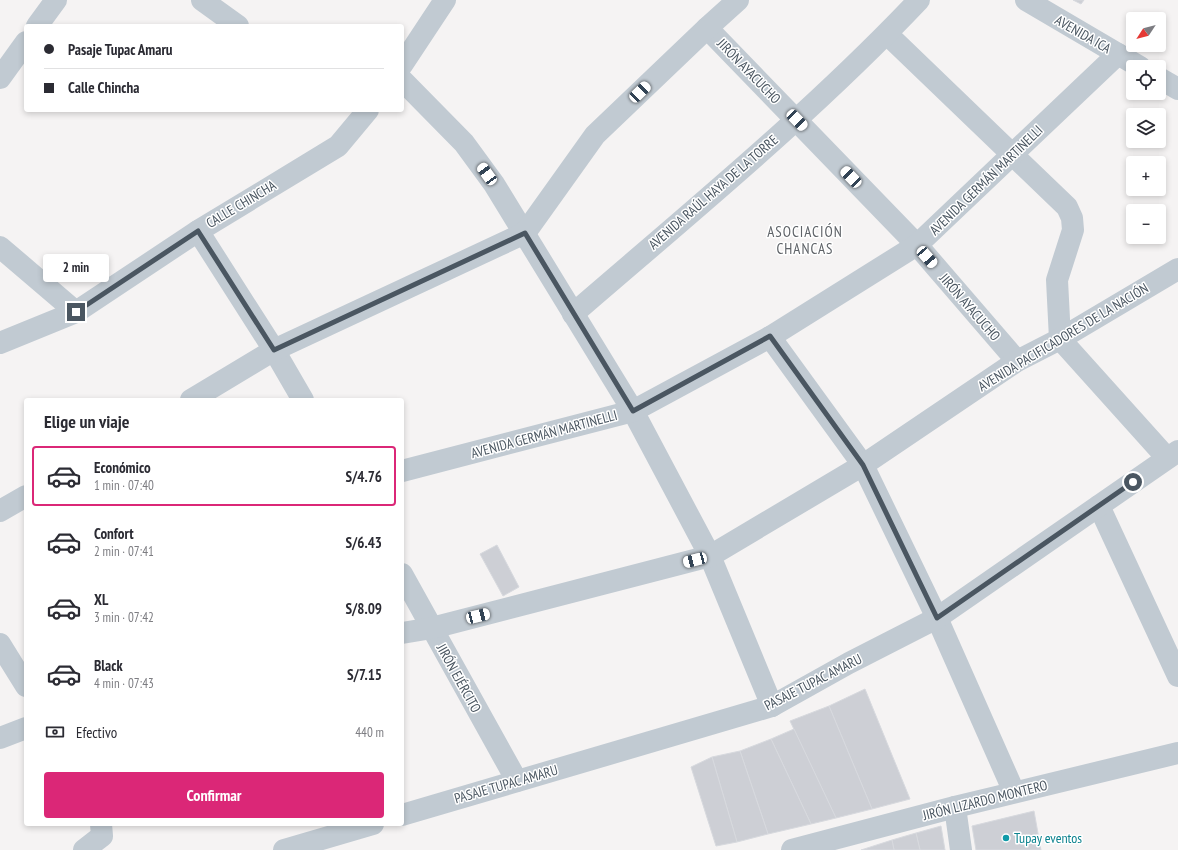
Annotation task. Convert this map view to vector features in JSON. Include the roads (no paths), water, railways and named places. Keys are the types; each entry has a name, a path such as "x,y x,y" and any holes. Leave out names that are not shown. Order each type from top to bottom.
{"street":[{"path":"39,24 56,0"},
{"path":"202,0 235,24"},
{"path":"404,62 445,0"},
{"path":"194,398 274,350 525,233 595,135 738,0"},
{"name":"AVENIDA RAÚL HAYA DE LA TORRE","path":"573,314 797,120 887,34 919,0"},
{"name":"AVENIDA ICA","path":"1033,2 1128,60"},
{"name":"JIRÓN AYACUCHO","path":"707,28 917,245 1017,361"},
{"path":"887,34 1067,207 1072,218 1073,230 1057,280 1060,339 1172,455"},
{"path":"0,78 24,45"},
{"name":"AVENIDA GERMÁN MARTINELLI","path":"404,470 633,411 770,336 917,245 1118,54"},
{"path":"404,82 464,143 494,184 633,411 710,556 772,706"},
{"path":"1166,82 1178,89"},
{"name":"CALLE CHINCHA","path":"0,343 76,312 198,231 338,146 361,112"},
{"path":"198,231 274,350 302,398"},
{"path":"0,248 76,312"},
{"name":"AVENIDA PACIFICADORES DE LA NACIÓN","path":"404,633 432,628 710,556 863,465 1017,361 1060,339 1178,269"},
{"path":"770,336 863,465 937,618 1014,792"},
{"name":"PASAJE TUPAC AMARU","path":"404,814 772,706 849,663 937,618 1172,455"},
{"path":"0,511 24,497"},
{"path":"1099,506 1178,676"},
{"name":"JIRÓN EJÉRCITO","path":"404,578 517,781"},
{"path":"0,644 24,683"},
{"path":"0,738 24,729"},
{"name":"JIRÓN LIZARDO MONTERO","path":"792,850 1014,792 1178,753"},
{"path":"955,807 962,850"},
{"path":"84,850 102,836 101,826"},
{"path":"284,850 365,826"}],"place":[{"name":"Tupay eventos","path":"1006,838"}],"district":[{"name":"ASOCIACIÓN CHANCAS","path":"805,240"}]}
